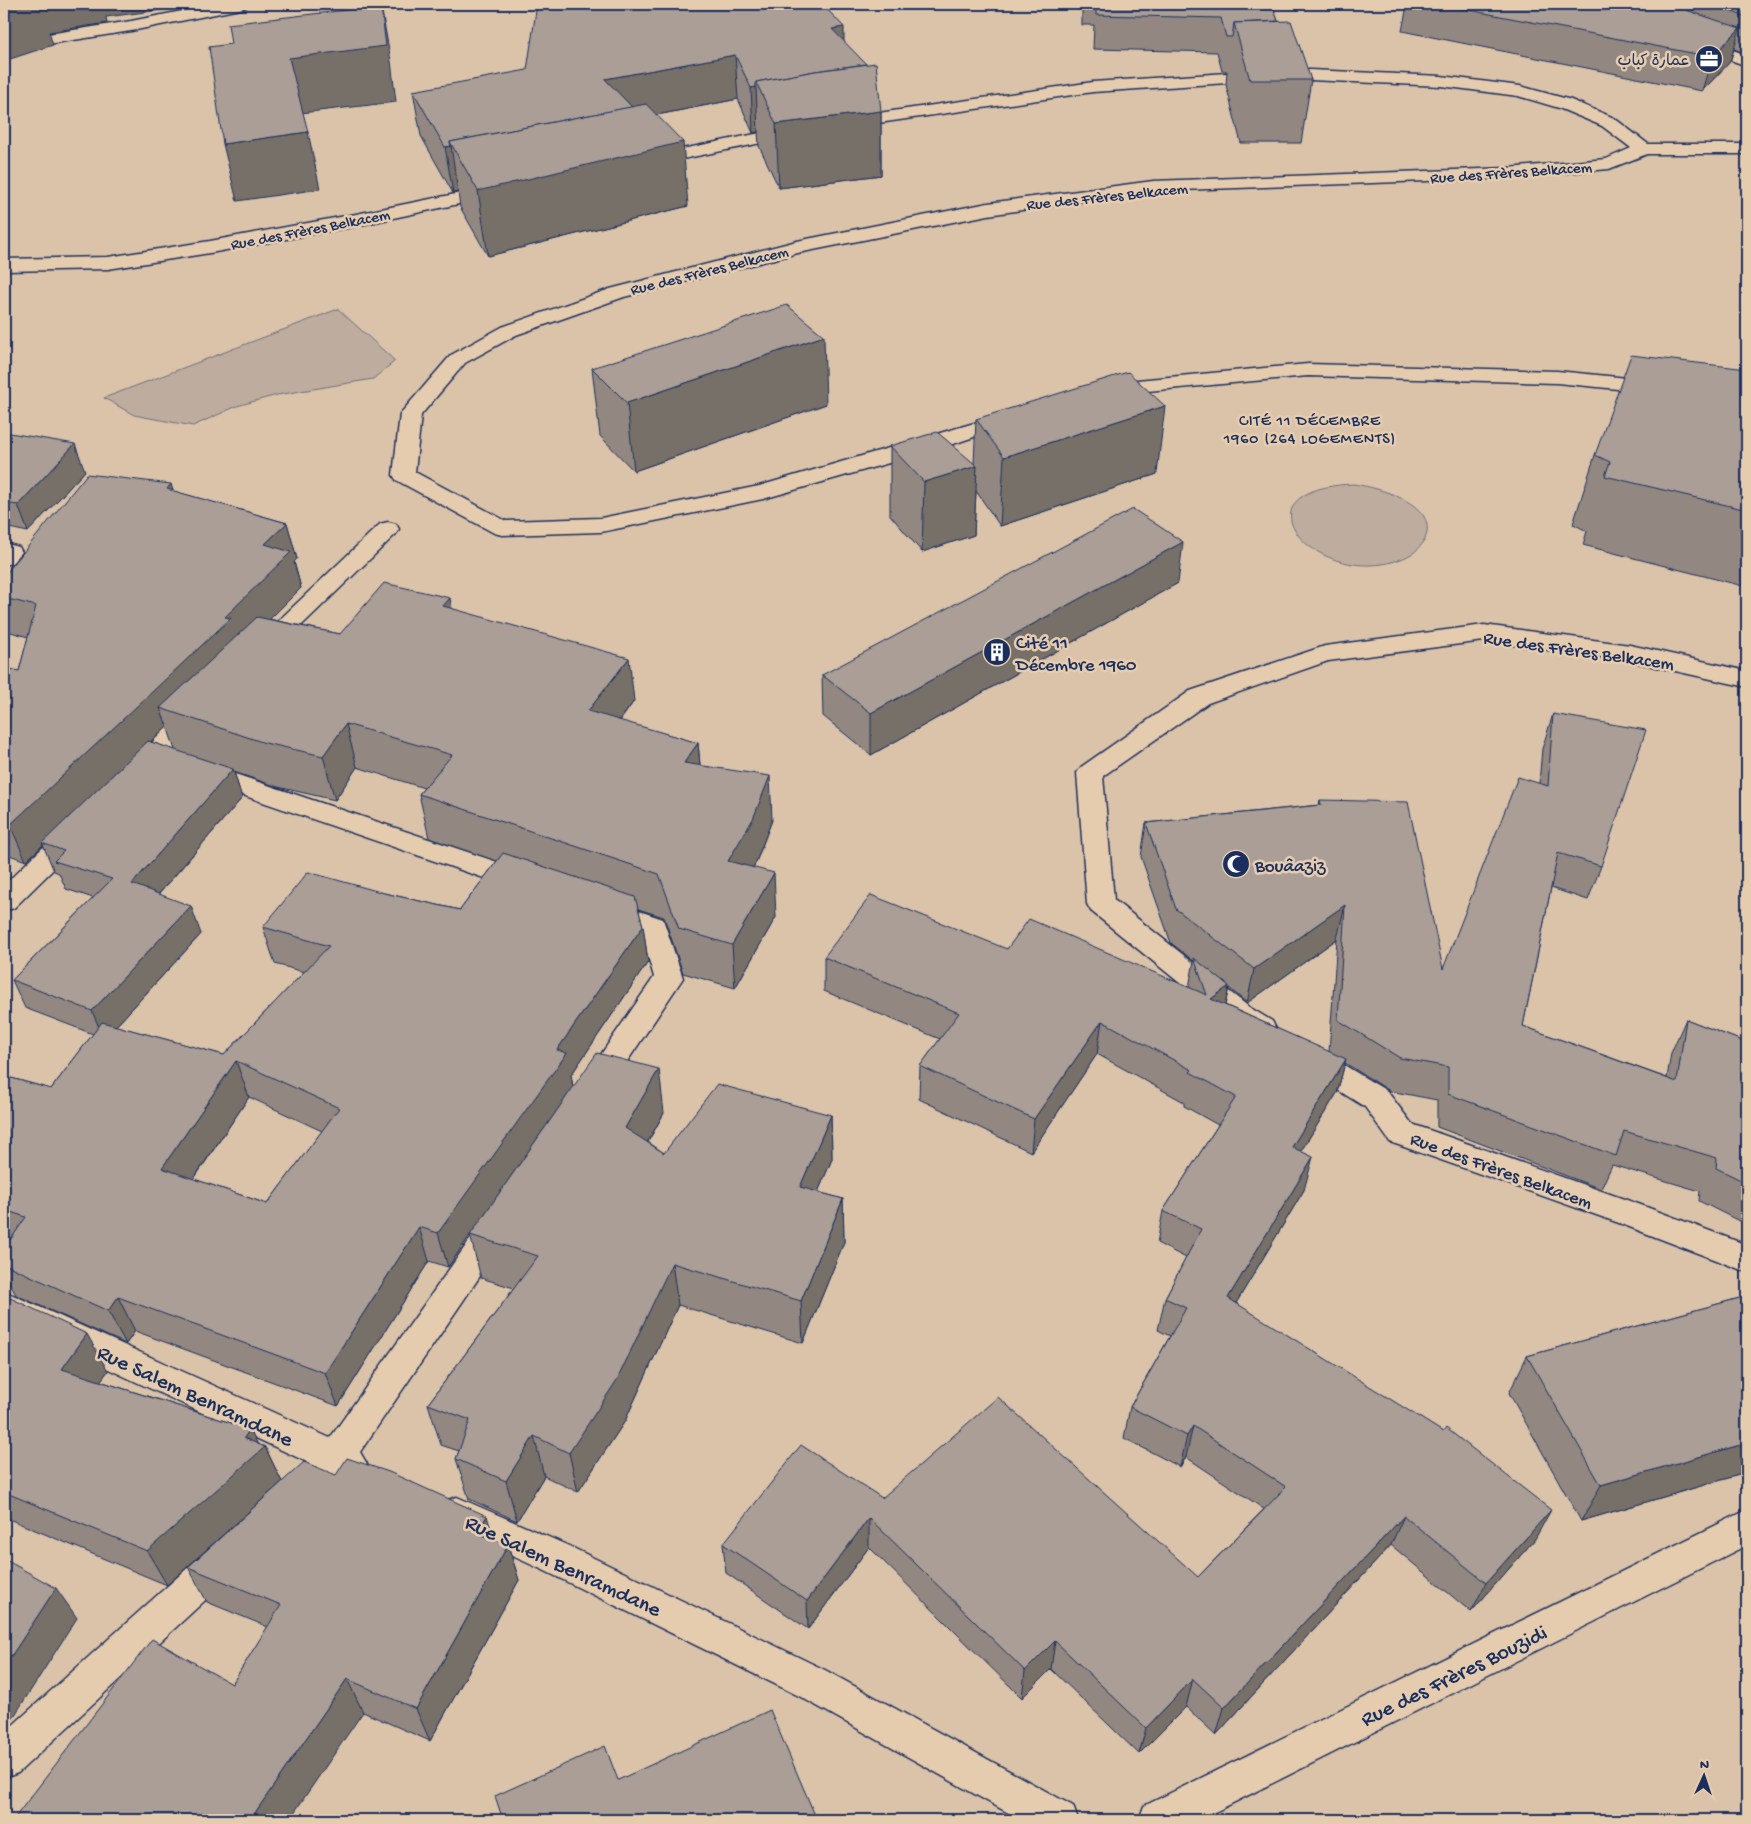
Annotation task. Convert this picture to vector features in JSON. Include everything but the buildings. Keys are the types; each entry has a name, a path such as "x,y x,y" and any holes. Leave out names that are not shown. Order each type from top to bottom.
{"street":[{"path":"4,46 131,26 240,4"},
{"path":"1682,38 1747,61"},
{"path":"633,164 820,127 1093,87 1257,76 1310,75 1440,81 1520,91 1565,104 1608,122 1644,150 1747,149"},
{"name":"Rue des Frères Belkacem","path":"1030,412 930,444 763,492 602,525 502,528 404,475 411,414 458,359 509,331 627,290 797,247 988,209 1153,186 1508,173 1609,164 1644,150"},
{"name":"Rue des Frères Belkacem","path":"4,264 108,263 210,247 351,221 517,186"},
{"path":"1084,395 1102,389 1308,370 1558,377 1671,388"},
{"path":"246,666 388,528"},
{"path":"4,550 12,552 4,558"},
{"name":"Rue des Frères Belkacem","path":"1747,679 1630,653 1484,632 1325,654 1199,697 1090,773 1102,904 1239,1015 1376,1099 1401,1133 1630,1214 1747,1259"},
{"path":"125,783 218,694"},
{"path":"154,756 653,926 669,978 579,1108"},
{"path":"4,901 90,818"},
{"path":"277,1511 336,1458 511,1206"},
{"name":"Rue Salem Benramdane","path":"4,1305 244,1418 380,1478"},
{"name":"Rue Salem Benramdane","path":"432,1502 556,1558 812,1683 1059,1820"},
{"name":"Rue des Frères Bouzidi","path":"1158,1820 1747,1527"},
{"path":"4,1759 247,1538"}],"shaded area":[{"path":"338,309 395,361 373,379 277,395 237,406 193,426 134,415 104,398"},
{"path":"1353,484 1390,493 1415,507 1423,516 1427,526 1425,539 1416,551 1392,562 1362,565 1334,559 1312,548 1296,533 1291,516 1297,501 1317,490"}],"place":[{"name":"عمارة كباب","path":"1709,59"},
{"name":"Cité 11 Décembre 1960","path":"997,652"},
{"name":"Bouâaziz","path":"1236,864"}],"district":[{"name":"CITÉ 11 DÉCEMBRE 1960 (264 LOGEMENTS)","path":"1310,428"}]}
